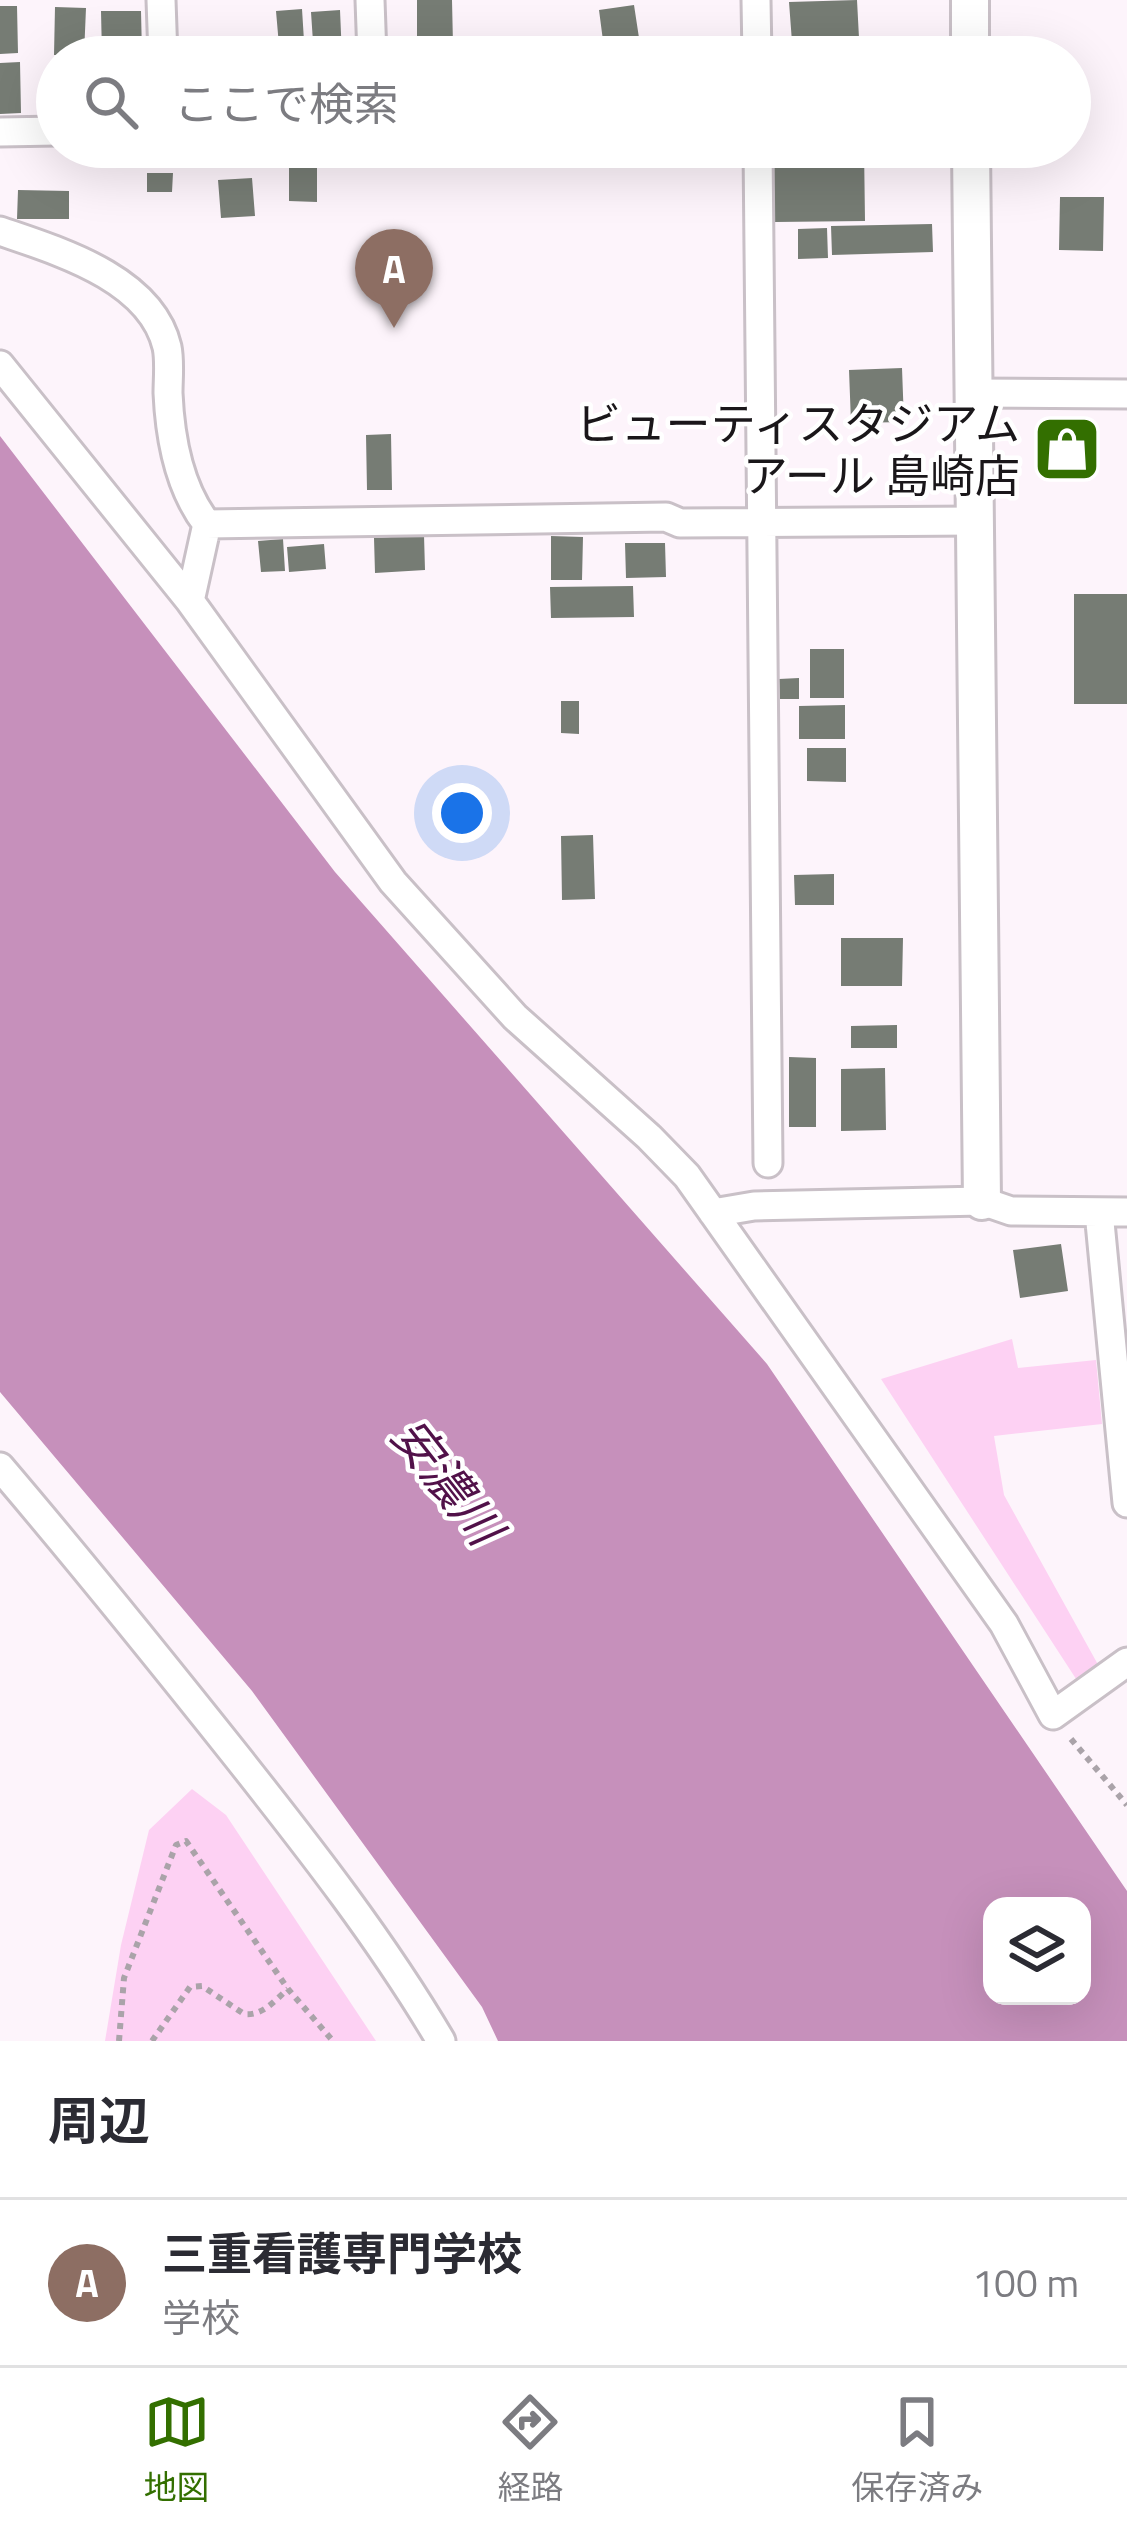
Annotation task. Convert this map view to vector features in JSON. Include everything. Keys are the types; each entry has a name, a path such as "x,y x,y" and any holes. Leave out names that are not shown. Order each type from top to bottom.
{"street":[{"path":"161,0 162,36"},
{"path":"370,0 371,36"},
{"path":"755,0 756,36"},
{"path":"970,0 970,36"},
{"path":"0,132 36,131"},
{"path":"758,168 768,1163"},
{"path":"971,168 982,1202"},
{"path":"0,231 88,267 144,304 167,348 172,439 184,482 208,524"},
{"path":"0,365 190,601 393,882 514,1017 650,1137 687,1177 1004,1624 1053,1715 1127,1662"},
{"path":"974,393 1127,394"},
{"path":"208,524 666,517 680,523 761,524 975,520"},
{"path":"190,601 208,524"},
{"path":"713,1213 754,1206 982,1202 1011,1210 1113,1212 1127,1503"},
{"path":"0,1467 278,1810 398,1969 441,2041"}],"path":[{"path":"1053,1715 1127,1804"},
{"path":"119,2041 124,1978 178,1842 186,1841 288,1989 333,2041"},
{"path":"152,2041 190,1988 202,1986 252,2015 288,1989"}],"shaded area":[{"path":"1012,1339 1018,1368 1096,1360 1102,1424 994,1436 1004,1495 1101,1670 1080,1685 881,1379"},
{"path":"192,1789 226,1815 376,2041 105,2041 121,1945 149,1830"}],"water":[{"name":"安濃川","path":"0,436 335,872 767,1364 1127,1891 1127,2041 498,2041 482,2007 252,1691 0,1392"}],"building":[{"path":"417,0 452,0 453,36 417,36"},
{"path":"857,0 859,36 792,36 789,2"},
{"path":"634,5 639,36 602,36 599,10"},
{"path":"0,6 17,6 18,53 0,54"},
{"path":"55,7 86,8 85,36 54,36"},
{"path":"302,9 304,36 278,36 276,11"},
{"path":"340,10 341,36 313,36 311,12"},
{"path":"101,11 141,11 142,36 102,36"},
{"path":"20,62 21,113 0,114 0,63"},
{"path":"289,168 317,168 317,202 289,201"},
{"path":"774,168 864,168 865,221 775,222"},
{"path":"147,173 173,173 172,192 147,192"},
{"path":"252,178 255,216 221,218 218,180"},
{"path":"18,190 69,191 69,219 17,219"},
{"path":"1060,197 1104,197 1103,251 1059,250"},
{"path":"932,224 933,252 832,255 831,226"},
{"path":"827,228 828,258 798,259 798,229"},
{"path":"902,368 904,422 851,423 849,370"},
{"path":"391,434 392,490 367,490 366,435"},
{"path":"424,535 425,570 375,573 374,538"},
{"path":"551,536 583,537 582,580 551,580"},
{"path":"283,539 285,571 261,572 258,541"},
{"path":"625,543 665,543 666,577 626,578"},
{"path":"324,544 326,569 289,572 287,547"},
{"path":"633,586 634,617 551,618 550,587"},
{"path":"1074,594 1127,594 1127,704 1074,704"},
{"path":"810,649 844,649 844,698 810,698"},
{"path":"799,678 799,699 780,699 779,679"},
{"path":"561,701 579,701 579,734 561,733"},
{"path":"845,705 845,739 799,739 799,706"},
{"path":"807,748 846,748 846,782 807,781"},
{"path":"593,835 595,899 562,900 561,836"},
{"path":"834,874 834,905 795,905 794,875"},
{"path":"841,938 903,938 902,986 841,986"},
{"path":"897,1025 897,1048 851,1048 851,1026"},
{"path":"789,1057 816,1058 816,1127 789,1127"},
{"path":"885,1068 886,1130 841,1131 841,1069"},
{"path":"1061,1244 1068,1291 1020,1298 1013,1250"}],"place":[{"name":"三重看護専門学校","path":"394,328"},
{"name":"ビューティスタジアム アール 島崎店","path":"1067,449"}]}
